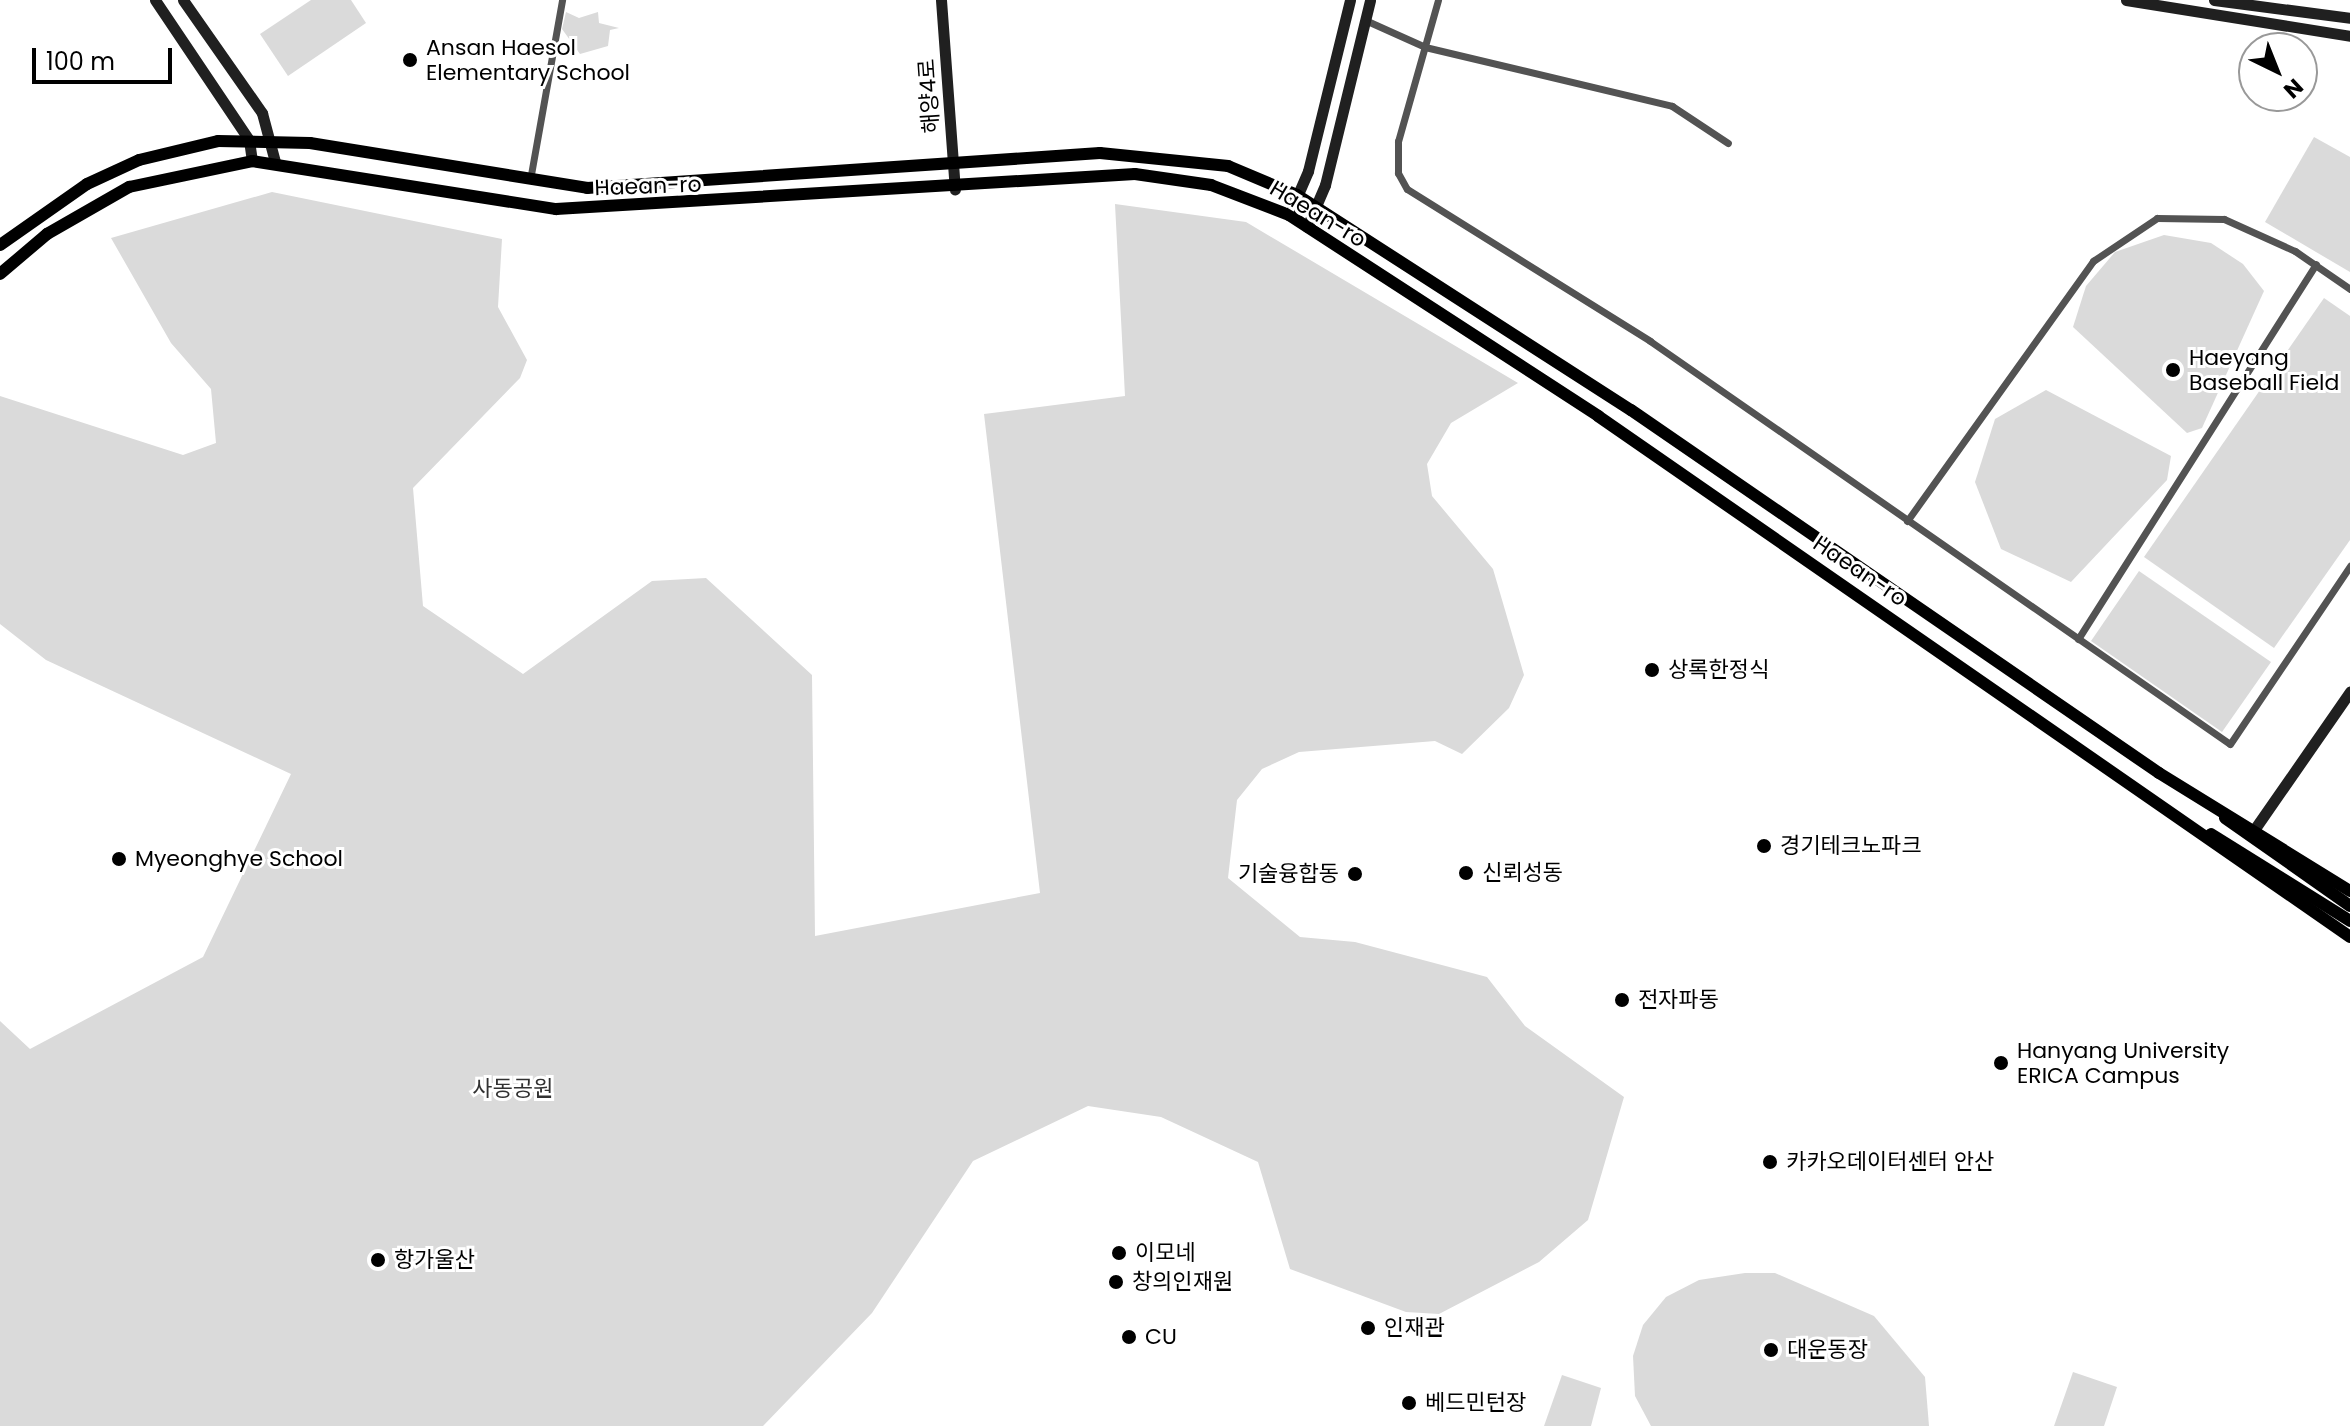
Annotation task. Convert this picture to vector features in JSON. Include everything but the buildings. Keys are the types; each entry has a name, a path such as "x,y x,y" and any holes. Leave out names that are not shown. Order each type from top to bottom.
{"main road":[{"name":"Haean-ro","path":"0,245 87,184 139,160 249,140 275,141 530,182 661,186 953,164 1154,154 1228,166 1297,195 1317,207 1631,410 2218,812 2256,827 2350,891"},
{"name":"Haean-ro","path":"0,274 47,234 129,187 252,161 275,162 556,209 955,189 1135,174 1211,185 1289,215 1598,416 2205,832 2230,857 2350,937"},
{"path":"2218,812 2350,906"},
{"path":"2205,832 2350,921"}],"street":[{"path":"155,0 249,140 252,161"},
{"path":"183,0 275,141 275,162"},
{"path":"530,182 562,0"},
{"name":"해양4로","path":"941,0 955,189"},
{"path":"1289,215 1350,0"},
{"path":"1307,227 1317,207 1370,0"},
{"path":"1438,0 1398,141 1398,173 1407,189 1650,341 2230,744 2350,566"},
{"path":"2126,0 2242,22 2350,36"},
{"path":"2214,0 2350,18"},
{"path":"2242,22 2243,3"},
{"path":"1365,20 1425,47 1672,106 1728,143"},
{"path":"1907,521 2093,261 2157,218 2224,219 2316,264 2350,289"},
{"path":"2078,639 2316,264"},
{"path":"2256,827 2350,692"}],"green space":[{"path":"311,0 351,0 366,23 288,76 260,34"},
{"path":"566,12 579,18 598,12 599,23 619,28 610,30 608,46 580,54 562,29"},
{"path":"2314,137 2350,157 2350,272 2265,222"},
{"name":"사동공원","path":"272,192 502,239 498,307 527,360 520,378 413,488 423,606 523,674 652,581 706,578 812,675 815,936 1040,893 984,414 1125,396 1115,204 1246,222 1518,383 1451,423 1427,464 1432,496 1493,569 1524,675 1509,708 1462,754 1435,741 1299,752 1262,769 1237,800 1228,878 1300,937 1355,942 1487,977 1525,1026 1624,1097 1588,1220 1539,1262 1439,1314 1406,1312 1290,1269 1258,1162 1161,1117 1088,1106 973,1161 872,1313 763,1426 0,1426 0,1021 30,1049 203,957 291,774 46,660 0,624 0,396 183,455 216,443 211,389 171,343 111,238"},
{"name":"Haeyang Baseball Field","path":"2164,235 2211,243 2243,264 2264,291 2202,428 2187,433 2073,327 2086,286 2115,252"},
{"path":"2324,298 2350,316 2350,540 2274,648 2144,557"},
{"path":"2046,390 2171,456 2167,480 2071,582 2001,549 1975,482 1995,419"},
{"path":"2139,571 2271,662 2222,732 2091,641"},
{"name":"대운동장","path":"1745,1273 1775,1273 1874,1316 1925,1377 1929,1426 1651,1426 1635,1396 1633,1356 1643,1325 1666,1297 1699,1280"},
{"path":"2073,1372 2117,1387 2104,1426 2054,1426"},
{"path":"1562,1375 1601,1388 1591,1426 1544,1426"}],"place":[{"name":"Ansan Haesol Elementary School","path":"410,60"},
{"name":"Haeyang Baseball Field","path":"2173,370"},
{"name":"상록한정식","path":"1652,670"},
{"name":"경기테크노파크","path":"1764,846"},
{"name":"Myeonghye School","path":"119,859"},
{"name":"신뢰성동","path":"1466,873"},
{"name":"기술융합동","path":"1355,874"},
{"name":"전자파동","path":"1622,1000"},
{"name":"Hanyang University ERICA Campus","path":"2001,1063"},
{"name":"카카오데이터센터 안산","path":"1770,1162"},
{"name":"이모네","path":"1119,1253"},
{"name":"항가울산","path":"378,1260"},
{"name":"창의인재원","path":"1116,1282"},
{"name":"인재관","path":"1368,1328"},
{"name":"CU","path":"1129,1337"},
{"name":"대운동장","path":"1771,1350"},
{"name":"베드민턴장","path":"1409,1403"}]}
